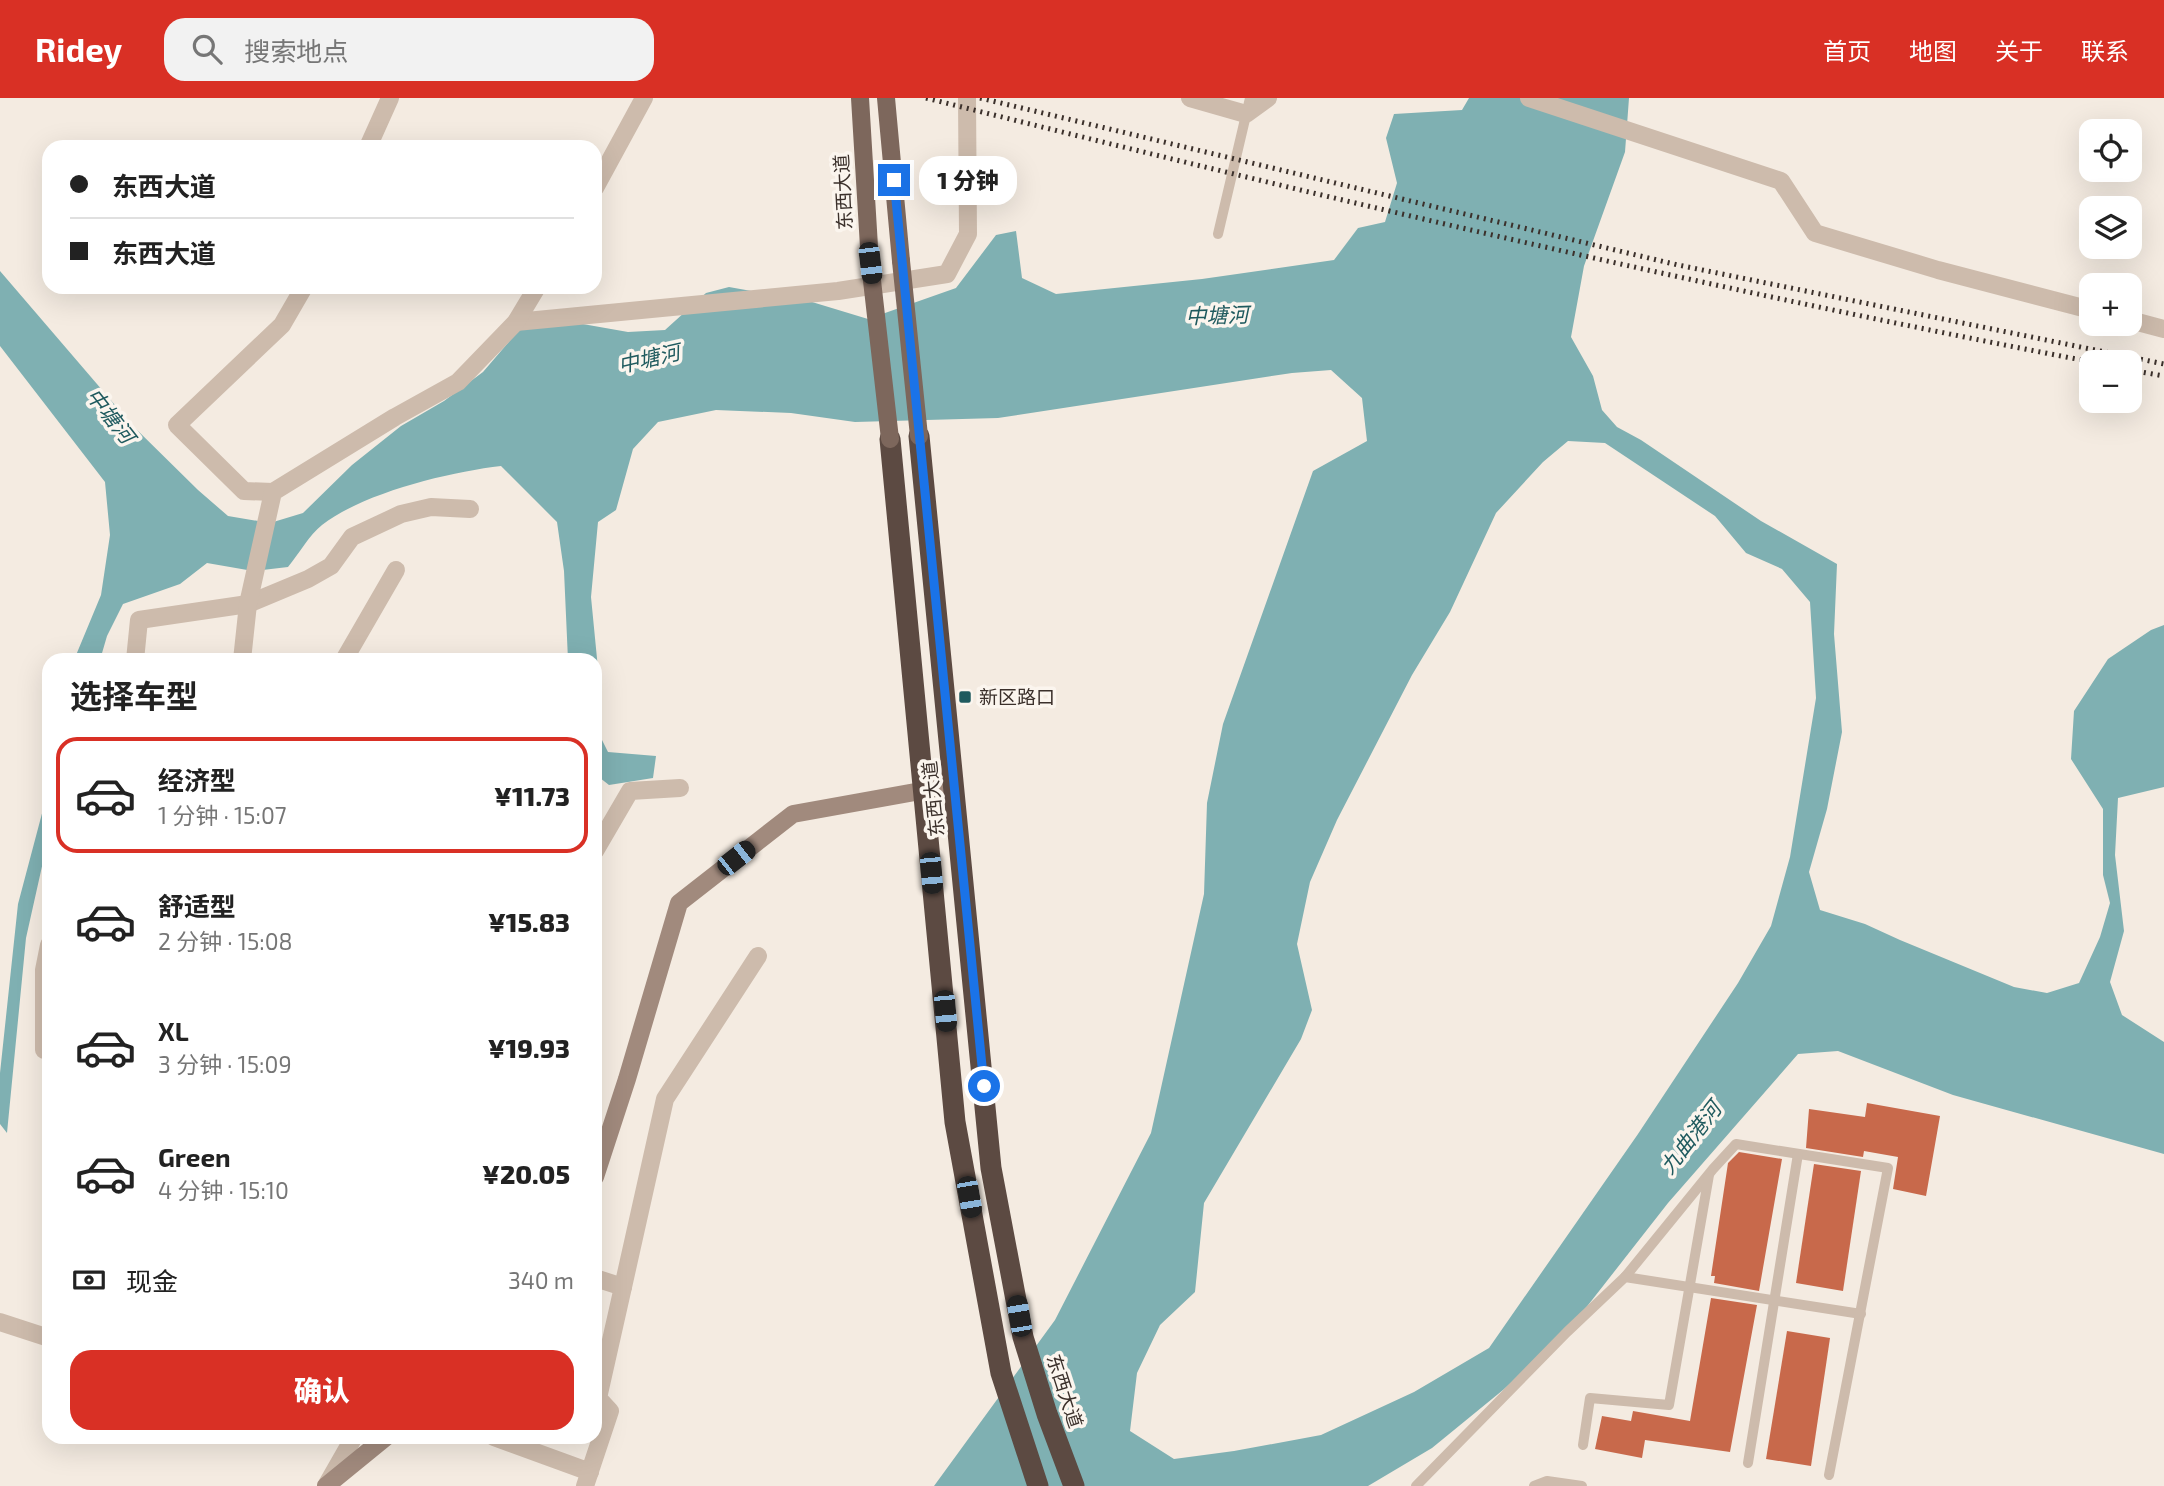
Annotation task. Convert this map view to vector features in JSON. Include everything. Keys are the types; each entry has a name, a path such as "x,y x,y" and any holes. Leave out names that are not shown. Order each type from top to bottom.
{"highway":[{"name":"东西大道","path":"919,436 991,1168 1023,1337 1047,1414 1074,1486"},
{"name":"东西大道","path":"890,439 955,1122 1001,1373 1038,1486"}],"main road":[{"name":"东西大道","path":"860,98 870,263 890,439"},
{"name":"东西大道","path":"886,98 919,436"}],"street":[{"path":"371,140 390,98"},
{"path":"602,175 645,98"},
{"path":"516,322 838,291 947,274 968,234 967,98"},
{"path":"1189,98 1248,106 1268,98"},
{"path":"1529,98 1781,181 1815,233 1938,270 2079,307"},
{"path":"271,499 244,491 177,425 282,325 300,294"},
{"path":"243,653 248,604 271,499 395,417 458,382 516,322 533,294"},
{"path":"2142,323 2164,329"},
{"path":"136,653 139,620 248,604 308,579 331,566 352,537 401,514 431,507 470,509"},
{"path":"348,653 396,570"},
{"path":"602,1155 679,902 793,814 954,785"},
{"path":"602,839 630,792 680,788"},
{"path":"602,1380 665,1099 758,956"},
{"path":"602,1280 623,1287"},
{"path":"0,1322 42,1336"},
{"path":"602,1402 610,1411 602,1436"},
{"path":"326,1486 350,1444"},
{"path":"326,1486 377,1444"},
{"path":"510,1444 588,1479 599,1444"}],"lane":[{"path":"1218,234 1248,106"},
{"path":"1416,1486 1567,1332 1626,1277 1736,1144 1888,1168 1829,1475"},
{"path":"1748,1464 1798,1154"},
{"path":"1583,1445 1590,1398 1669,1405 1709,1174"},
{"path":"1626,1277 1861,1314"},
{"path":"1534,1486 1547,1481 1583,1486"}],"water":[{"path":"1469,98 1629,98 1625,152 1584,266 1571,337 1593,376 1602,410 1617,427 1641,440 1761,521 1837,564 1834,634 1842,732 1827,809 1809,872 1820,910 1865,924 2014,987 2047,993 2079,983 2100,937 2110,903 2103,875 2103,809 2071,759 2074,711 2108,659 2151,630 2164,625 2164,787 2118,798 2115,855 2124,931 2110,982 2122,1015 2164,1042 2164,1154 1953,1095 1838,1051 1798,1054 1668,1203 1567,1332 1503,1390 1432,1448 1368,1486 934,1486 1055,1320 1151,1133 1204,894 1207,803 1223,724 1313,471 1367,441 1362,398 1331,370 1292,373 998,418 855,422 791,413 716,410 658,422 633,449 616,510 598,522 591,597 596,653 568,653 564,571 557,522 501,466 432,479 360,503 317,529 288,567 253,571 207,563 180,584 123,604 107,636 102,653 77,653 101,595 110,535 105,482 0,346 0,271 133,426 198,490 228,516 270,523 303,513 352,465 401,426 444,401 483,372 524,324 560,320 628,332 665,330 706,293 729,287 812,302 868,319 956,288 996,235 1016,231 1022,278 1056,294 1202,279 1334,260 1358,228 1385,222 1397,183 1386,138 1394,114 1462,110","holes":["1568,441 1605,443 1715,516 1746,553 1782,569 1810,602 1816,698 1790,857 1771,926 1738,983 1638,1134 1489,1348 1414,1392 1321,1435 1174,1459 1130,1431 1137,1373 1160,1325 1195,1292 1204,1203 1301,1039 1312,1010 1297,944 1310,882 1337,820 1412,675 1450,612 1496,513 1543,462"]},
{"path":"602,740 608,752 656,756 653,778 609,785 602,780"},
{"path":"42,813 42,866 26,938 7,1133 0,1124 0,1073 18,904"}],"building":[{"path":"1867,1103 1940,1116 1926,1196 1893,1189 1898,1157 1864,1151 1863,1157 1806,1148 1809,1109 1865,1117"},
{"path":"1739,1152 1782,1159 1759,1291 1714,1283 1715,1276 1711,1276 1728,1163"},
{"path":"1814,1164 1861,1171 1843,1291 1796,1283"},
{"path":"1711,1298 1757,1305 1730,1452 1645,1440 1642,1458 1595,1449 1602,1416 1631,1421 1633,1411 1690,1421"},
{"path":"1787,1331 1830,1338 1811,1466 1766,1459"}],"railway":[{"path":"926,98 1507,238 1799,303 2079,359"},
{"path":"980,98 1678,265 2164,364"},
{"path":"2142,372 2164,376"}],"place":[{"name":"新区路口","path":"965,697"}],"route":[{"path":"894,180 984,1086"}],"water label":[{"name":"中塘河","path":"1217,316"},
{"name":"中塘河","path":"649,359"},
{"name":"中塘河","path":"110,416"},
{"name":"九曲港河","path":"1691,1138"}]}
